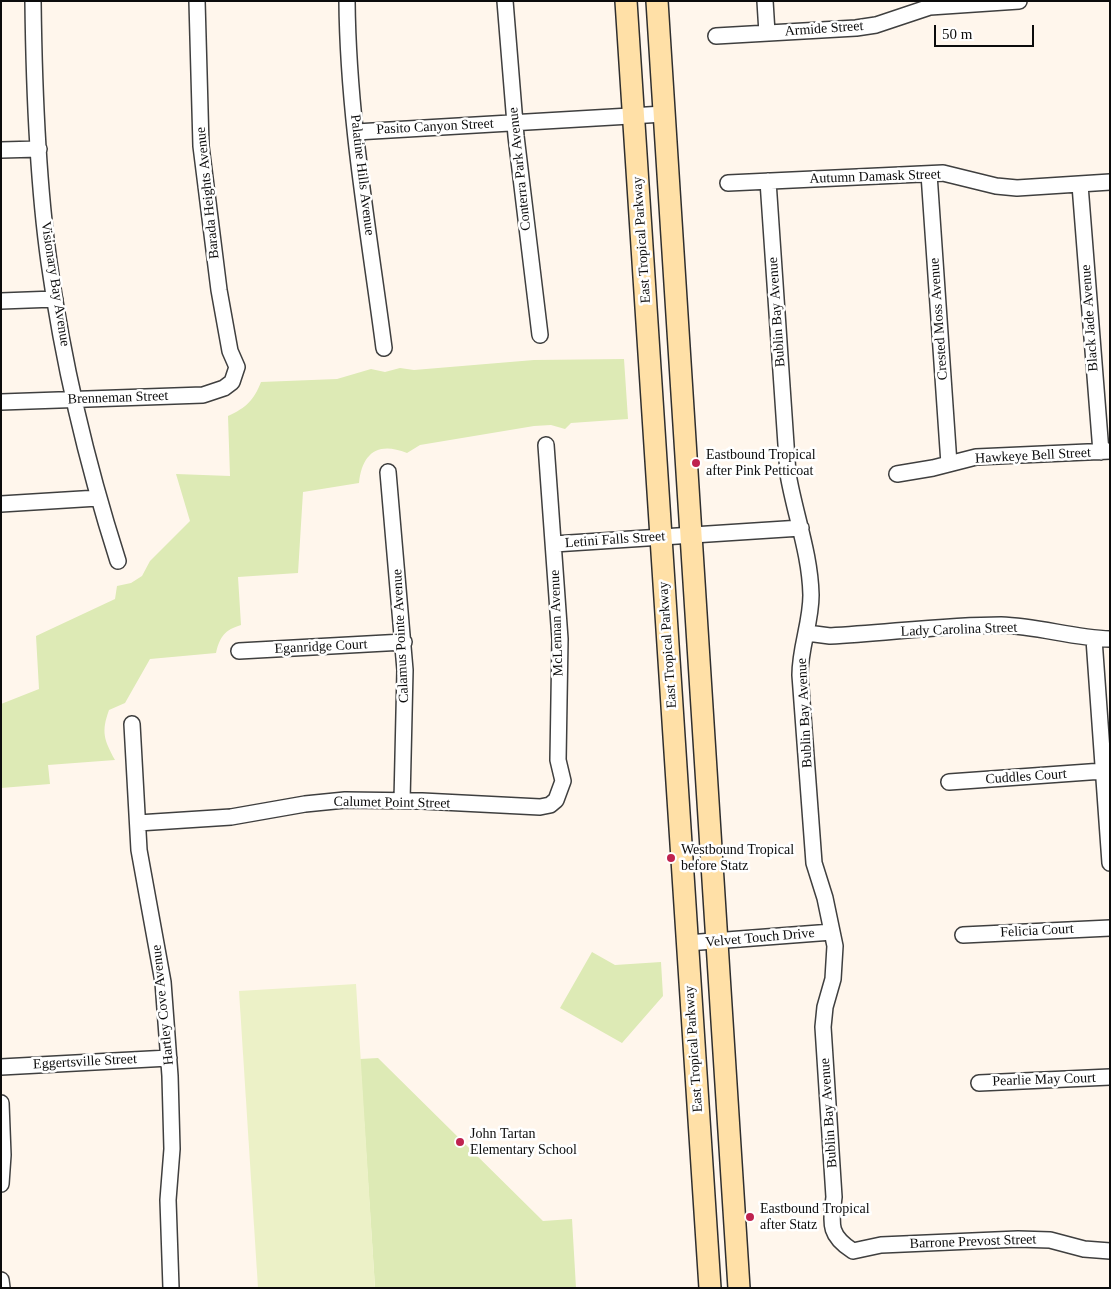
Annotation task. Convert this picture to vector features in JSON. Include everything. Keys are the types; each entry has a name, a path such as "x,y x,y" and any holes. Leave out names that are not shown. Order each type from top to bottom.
{"main road":[{"name":"East Tropical Parkway","path":"626,1 634,116 717,941 739,1288"},
{"name":"East Tropical Parkway","path":"657,1 664,114 687,943 710,1288"}],"street":[{"name":"Visionary Bay Avenue","path":"33,1 39,148 45,233 55,299 75,399 98,498 118,561"},
{"name":"Barada Heights Avenue","path":"197,1 201,146 220,299 230,351 236,367 232,382"},
{"name":"Palatine Hills Avenue","path":"347,1 350,72 356,132 384,348"},
{"name":"Conterra Park Avenue","path":"505,1 514,122 540,335"},
{"path":"766,1 767,33"},
{"name":"Armide Street","path":"716,36 856,28 876,25 930,6 1019,1"},
{"name":"Pasito Canyon Street","path":"356,132 664,114"},
{"path":"1,150 39,148"},
{"name":"Autumn Damask Street","path":"728,183 929,174 954,175 996,186 1017,188 1110,182"},
{"name":"Crested Moss Avenue","path":"929,174 949,464"},
{"name":"Bublin Bay Avenue","path":"768,181 788,474 792,498 807,552 811,594 807,633 800,657 800,675 814,863 825,898 832,932 835,961 824,1027 834,1197 831,1223 839,1242"},
{"name":"Black Jade Avenue","path":"1080,185 1105,452"},
{"path":"1,301 55,299"},
{"name":"Brenneman Street","path":"1,402 203,395 224,388 232,382"},
{"name":"McLennan Avenue","path":"546,445 560,639 558,760 563,781 556,800"},
{"name":"Hawkeye Bell Street","path":"898,474 976,457 1105,452"},
{"name":"Calamus Pointe Avenue","path":"388,472 404,642 405,696 402,801"},
{"path":"1,504 98,498"},
{"name":"Letini Falls Street","path":"554,544 801,528"},
{"name":"Lady Carolina Street","path":"807,633 830,636 1000,626 1028,627 1094,639 1110,639"},
{"path":"1094,639 1110,863"},
{"name":"Eganridge Court","path":"239,651 404,642"},
{"name":"Hartley Cove Avenue","path":"132,724 138,823 144,880 163,982 169,1058 172,1103 172,1149 168,1200 171,1288"},
{"name":"Cuddles Court","path":"949,782 1103,771"},
{"name":"Calumet Point Street","path":"138,823 231,817 346,800 540,808 550,805 556,800"},
{"name":"Felicia Court","path":"964,935 1110,928"},
{"name":"Velvet Touch Drive","path":"687,943 832,932"},
{"name":"Eggertsville Street","path":"1,1067 169,1058"},
{"name":"Pearlie May Court","path":"979,1083 1110,1077"},
{"path":"1,1103 3,1155 1,1184"},
{"name":"Barrone Prevost Street","path":"839,1242 853,1251 881,1245 1036,1239 1050,1240 1084,1249 1110,1251"},
{"path":"1,1280 2,1288"}],"green space":[{"path":"624,359 628,419 571,423 565,429 551,425 534,426 420,445 407,453 388,448 380,449 368,457 359,483 303,492 298,573 238,577 241,625 224,634 219,642 216,653 150,659 125,703 109,710 104,730 108,747 115,760 48,765 50,784 1,788 1,704 39,689 36,636 115,599 117,586 131,583 142,576 150,561 190,521 176,474 230,476 228,416 249,403 261,382 337,379 371,369 385,372 400,368 414,370 534,360"},
{"path":"592,952 615,965 661,962 663,996 622,1043 560,1008"},
{"path":"356,984 375,1288 258,1288 239,991"},
{"path":"378,1058 543,1221 572,1219 576,1288 375,1288 360,1059"}],"place":[{"name":"Eastbound Tropical after Pink Petticoat","path":"696,463"},
{"name":"Westbound Tropical before Statz","path":"671,858"},
{"name":"John Tartan Elementary School","path":"460,1142"},
{"name":"Eastbound Tropical after Statz","path":"750,1217"}]}
